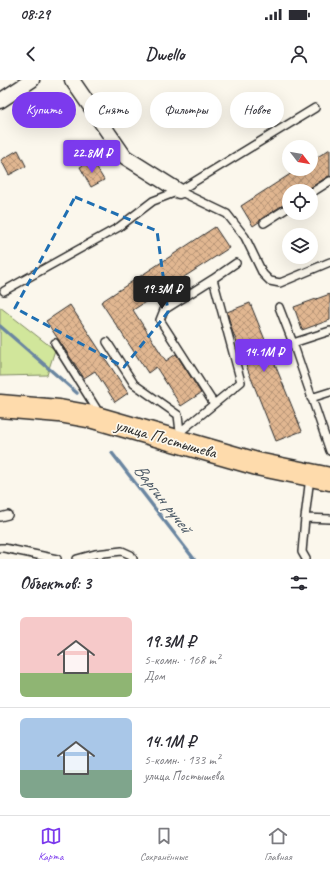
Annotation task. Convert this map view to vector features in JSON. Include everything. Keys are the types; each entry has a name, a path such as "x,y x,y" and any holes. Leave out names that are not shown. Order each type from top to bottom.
{"main road":[{"name":"улица Постышева","path":"0,406 59,410 93,417 179,437 257,464 320,478"}],"street":[{"path":"0,101 32,80"},
{"path":"72,80 125,157 178,191"}],"lane":[{"path":"4,291 119,227 153,201 178,191 315,108"},
{"path":"318,189 330,181"},
{"path":"178,191 227,214 245,237 263,274 270,281 280,283 330,262"},
{"path":"264,223 282,211"},
{"path":"214,404 160,320 164,310 236,263"},
{"path":"179,437 214,404 242,382 212,279"},
{"path":"279,308 293,343 330,451"},
{"path":"293,343 330,331"},
{"path":"107,342 134,384 178,415 179,437"},
{"path":"55,343 96,408 93,417"},
{"path":"311,398 330,392"},
{"path":"306,559 302,552 305,518 320,478"},
{"path":"0,517 8,515"},
{"path":"305,518 330,519"},
{"path":"0,548 57,559"},
{"path":"78,559 95,554 122,552 131,555 133,559"}],"highlighted area":[{"path":"75,197 157,231 168,312 124,367 15,308"}],"green space":[{"path":"0,307 55,350 47,375 0,376"}],"building":[{"path":"330,149 330,176 316,184 282,184 282,206 253,226 241,206 287,176 318,176 318,157"},
{"path":"18,150 26,166 9,175 1,160"},
{"path":"92,160 104,180 91,187 80,167"},
{"path":"215,227 229,248 133,310 166,361 176,354 201,393 181,406 156,367 148,373 101,302"},
{"path":"330,294 330,320 302,330 294,307"},
{"path":"250,303 302,431 276,441 232,330 227,312"},
{"path":"70,305 128,393 115,402 95,371 84,378 46,321"}],"waterway":[{"name":"Варгин ручей","path":"0,326 77,393"},
{"name":"Варгин ручей","path":"112,453 194,559"}]}
